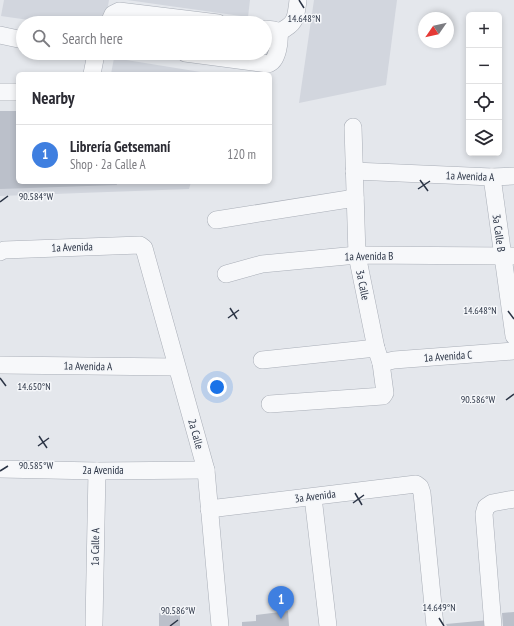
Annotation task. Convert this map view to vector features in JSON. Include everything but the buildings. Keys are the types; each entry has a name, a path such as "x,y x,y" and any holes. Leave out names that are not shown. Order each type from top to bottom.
{"street":[{"path":"272,31 289,28 295,19 298,0"},
{"path":"112,16 119,11 160,16"},
{"path":"238,60 268,64 272,63 280,38 272,31"},
{"path":"0,35 16,38"},
{"path":"92,72 94,60"},
{"path":"0,92 16,92"},
{"name":"3a Calle","path":"270,404 383,396 385,393 379,355 357,255 354,198 353,127"},
{"name":"1a Avenida A","path":"354,171 492,177 514,176"},
{"name":"3a Calle B","path":"492,177 508,256 514,336"},
{"path":"216,220 354,198"},
{"name":"1a Avenida","path":"0,252 4,250 140,245 144,248"},
{"name":"2a Calle","path":"144,248 206,470 220,626"},
{"name":"1a Avenida B","path":"226,274 262,264 357,255 508,256"},
{"name":"1a Avenida C","path":"262,360 379,355 394,360 514,351"},
{"name":"1a Avenida A","path":"0,364 176,366"},
{"name":"2a Avenida","path":"0,469 97,471 206,470"},
{"name":"1a Calle A","path":"94,624 97,471"},
{"name":"3a Avenida","path":"209,509 416,484 420,487 422,493 435,626"},
{"path":"313,497 328,626"},
{"path":"493,626 484,514 486,507 492,503 514,499"}],"shaded area":[{"path":"4,0 109,0 106,16 16,16 16,18 1,16"},
{"path":"127,0 250,0 248,16"},
{"path":"314,0 397,0 386,85 299,103"},
{"path":"114,60 126,60 201,72 111,72"},
{"path":"0,112 16,174 16,184 190,184 189,189 0,196"}],"place":[{"name":"Librería Getsemaní","path":"281,619"}]}
